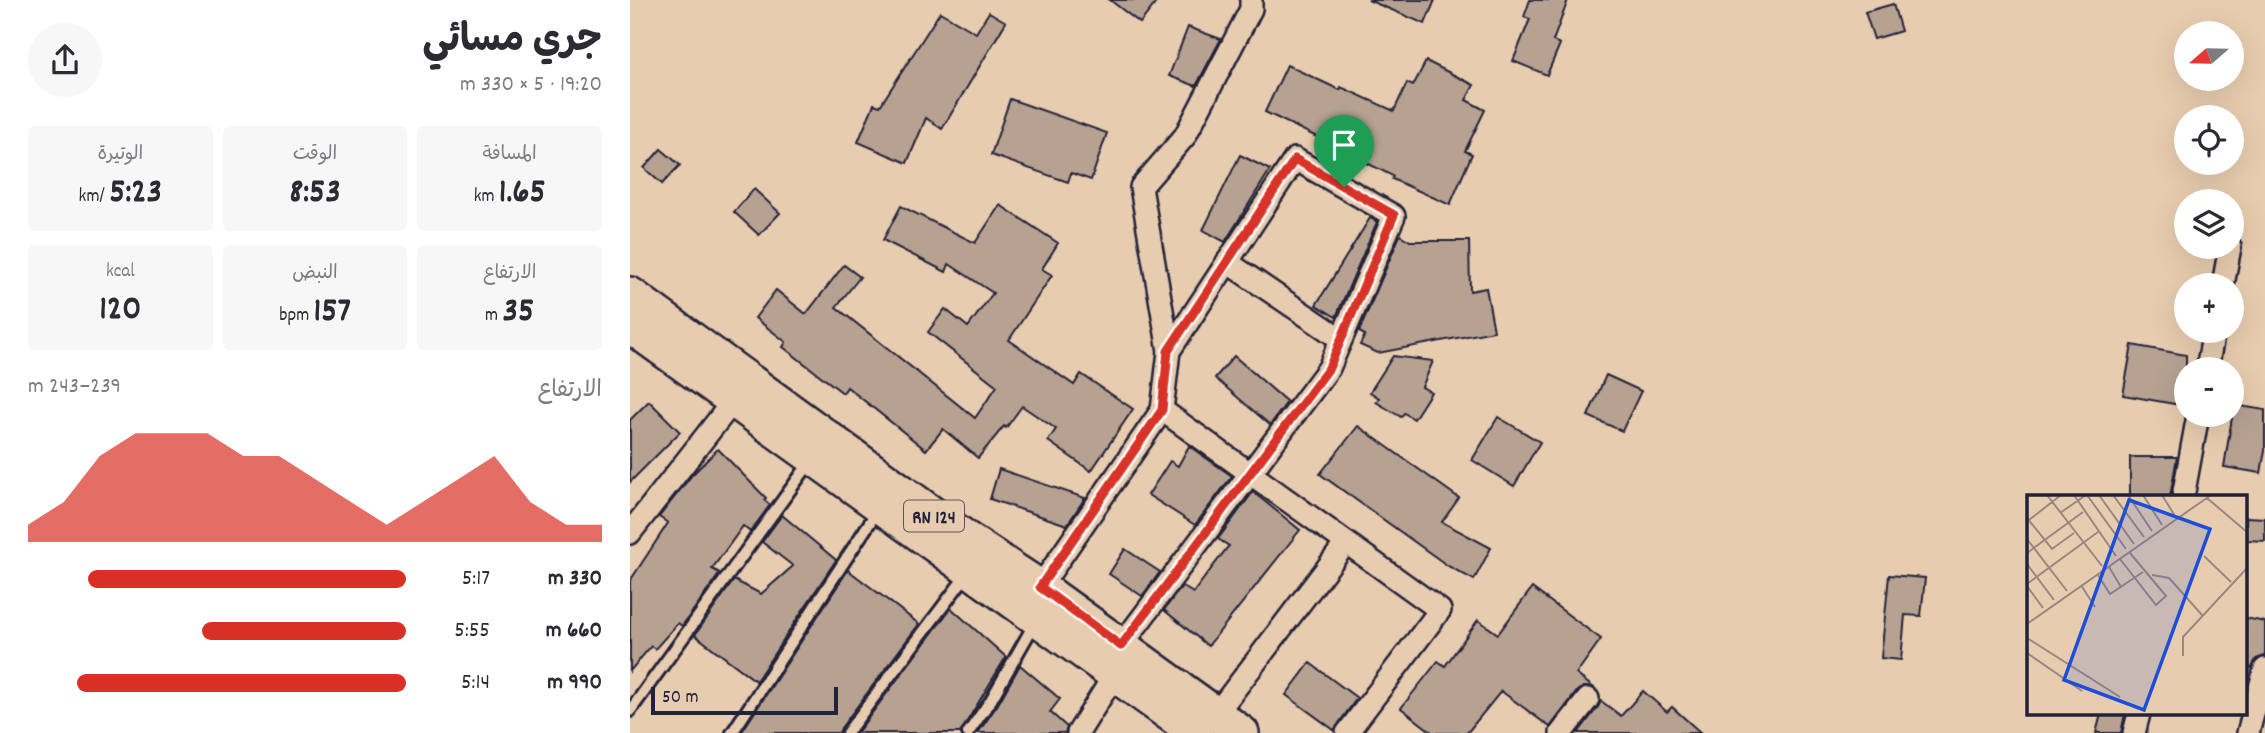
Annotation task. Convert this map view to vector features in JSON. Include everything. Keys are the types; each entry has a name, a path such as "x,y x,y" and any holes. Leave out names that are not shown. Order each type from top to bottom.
{"main road":[{"name":"RN 124","path":"630,294 970,541 1038,603 1218,727"},
{"name":"RN 124","path":"630,326 970,570 1038,603"}],"street":[{"path":"1038,603 1162,410 1168,351 1141,187 1185,136 1251,9 1251,0"},
{"path":"1078,733 1118,660 1250,473 1329,368 1394,215 1295,159 1168,351"},
{"path":"1227,262 1341,339"},
{"path":"630,533 734,400"},
{"path":"1162,410 1440,610 1347,733"},
{"path":"2183,495 2197,427"},
{"path":"1218,727 1346,542"},
{"path":"2248,733 2265,669"},
{"path":"1562,733 1588,699"},
{"path":"2134,733 2138,716"}],"lane":[{"path":"630,711 814,458"},
{"path":"732,733 880,506"},
{"path":"847,733 970,570"},
{"path":"968,733 991,699 1038,603"}],"building":[{"path":"1110,0 1158,0 1140,23"},
{"path":"1368,0 1435,0 1425,24"},
{"path":"1530,0 1568,0 1553,41 1560,44 1547,75 1513,61 1530,19 1524,17"},
{"path":"1893,4 1901,31 1874,39 1865,12"},
{"path":"940,12 976,33 989,12 1006,22 942,129 926,118 907,163 858,142 874,104 880,106"},
{"path":"1188,27 1221,39 1196,86 1169,76"},
{"path":"1426,61 1474,85 1466,100 1485,110 1465,151 1472,154 1450,205 1392,179 1393,176 1343,151 1342,153 1317,142 1319,138 1265,112 1287,65 1394,111 1407,83 1413,86"},
{"path":"1010,99 1107,133 1091,180 1071,173 1068,182 991,155"},
{"path":"661,149 680,165 662,184 644,168"},
{"path":"1240,155 1270,170 1225,242 1203,230"},
{"path":"754,189 780,213 759,235 734,212"},
{"path":"1000,205 1058,243 1042,269 1052,275 1009,340 1074,385 1081,374 1133,409 1091,471 1048,441 1056,429 1022,406 978,458 943,429 926,450 847,387 843,393 783,347 786,342 755,318 776,290 806,314 844,265 860,277 836,307 975,418 997,386 928,332 945,309 968,327 993,293 949,264 946,272 883,240 901,206 975,243"},
{"path":"1370,218 1377,222 1336,317 1316,305"},
{"path":"1400,235 1410,241 1469,241 1470,291 1486,288 1494,331 1378,353 1360,345 1365,335 1359,332"},
{"path":"2132,345 2186,355 2174,357 2174,404 2123,395"},
{"path":"1234,356 1287,402 1270,425 1215,378"},
{"path":"1393,356 1433,361 1422,387 1431,392 1414,419 1404,413 1401,417 1376,402 1379,398 1370,392"},
{"path":"1606,375 1641,391 1622,431 1588,416"},
{"path":"649,401 680,432 630,482 630,420"},
{"path":"2244,407 2265,410 2265,450 2261,473 2224,467 2230,427 2244,427"},
{"path":"1498,417 1540,442 1514,486 1472,460"},
{"path":"1358,426 1459,498 1442,522 1491,548 1474,580 1448,566 1320,474"},
{"path":"1189,446 1232,476 1195,525 1148,495 1170,461 1178,466"},
{"path":"718,449 770,505 750,532 743,526 712,569 720,573 682,626 678,623 655,649 651,646 630,671 630,581 668,523 659,517 692,475"},
{"path":"2130,457 2177,457 2170,495 2130,495"},
{"path":"999,469 1085,498 1067,525 990,499"},
{"path":"1253,492 1300,530 1208,646 1164,610 1182,586 1193,593 1229,546 1218,539"},
{"path":"782,515 836,560 756,681 695,635 734,580 761,594 793,566 762,542"},
{"path":"2248,517 2265,518 2265,541 2248,540"},
{"path":"1125,549 1160,572 1142,596 1109,574"},
{"path":"848,570 919,624 839,733 741,733"},
{"path":"1889,575 1925,578 1921,616 1905,615 1901,660 1881,658"},
{"path":"1532,588 1601,639 1576,674 1594,688 1584,687 1578,690 1550,727 1501,691 1467,733 1433,733 1401,708 1438,661 1445,666 1478,620 1498,634"},
{"path":"951,608 1006,657 960,733 857,733"},
{"path":"2248,618 2265,622 2265,656 2256,659 2252,668 2248,667"},
{"path":"1310,663 1357,698 1334,730 1286,695"},
{"path":"1020,665 1060,699 1050,712 1067,727 1065,733 978,733"},
{"path":"1643,691 1667,712 1672,707 1701,733 1578,733 1601,701 1621,716"},
{"path":"2100,716 2125,716 2121,733 2096,733"}],"route":[{"path":"1295,159 1344,187 1394,215 1329,368 1121,646 1040,587 1162,410 1168,351 1295,159"}]}
